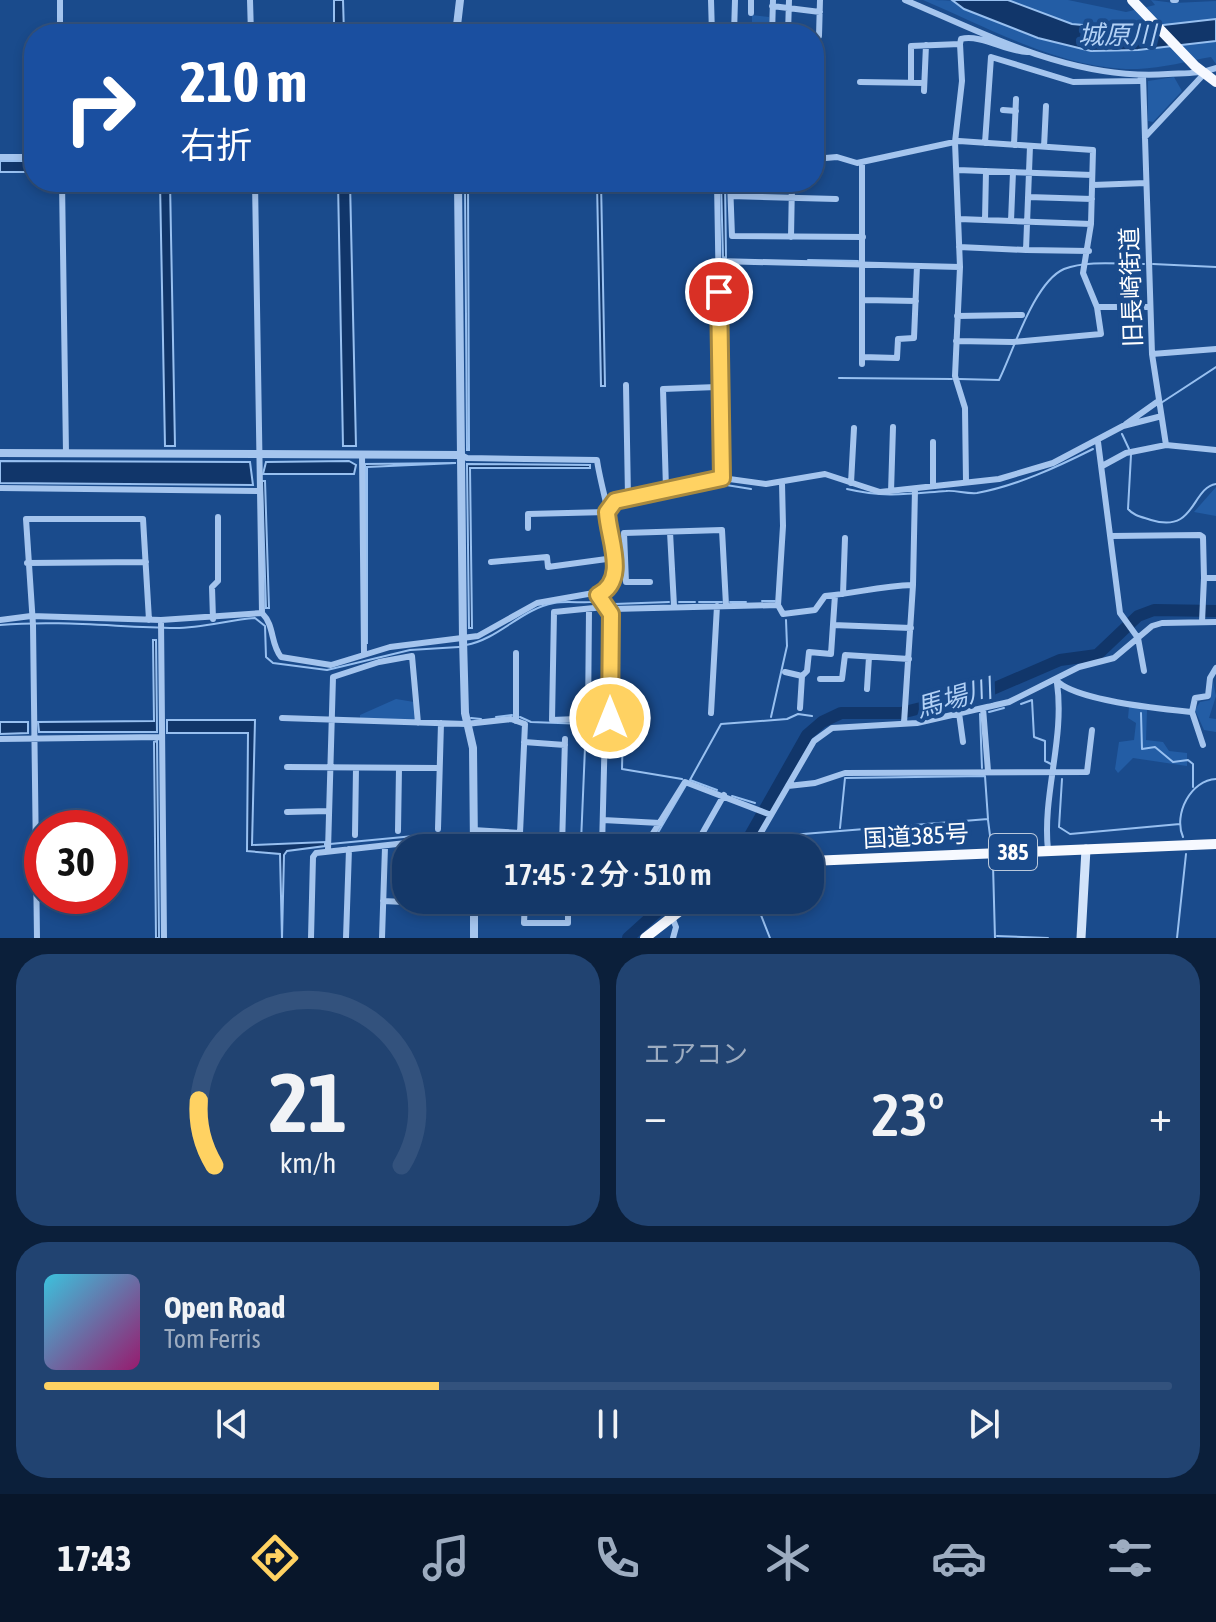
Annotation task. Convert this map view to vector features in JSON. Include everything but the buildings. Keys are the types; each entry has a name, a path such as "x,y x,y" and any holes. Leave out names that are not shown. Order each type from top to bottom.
{"highway":[{"path":"1133,2 1195,66 1216,82"},
{"name":"国道385号","path":"824,860 1216,844"},
{"path":"645,938 676,914"}],"main road":[{"path":"1081,938 1086,849"}],"street":[{"path":"60,0 60,24"},
{"path":"250,0 251,24"},
{"path":"457,24 460,0"},
{"path":"711,0 712,24"},
{"path":"734,24 735,0"},
{"path":"751,0 751,13"},
{"path":"820,0 820,24"},
{"path":"905,0 1027,52 1080,69 1143,76 1204,74"},
{"path":"772,24 772,3 789,3 820,12"},
{"path":"788,24 789,3"},
{"path":"966,482 965,408 955,379 960,267 955,142 962,81 960,44 961,39 969,37 1009,51 1027,52"},
{"path":"911,82 911,46 960,44"},
{"path":"924,91 926,45"},
{"path":"985,143 991,57 1073,82 1139,81 1143,76"},
{"path":"1145,137 1204,74 1216,68"},
{"name":"旧長崎街道","path":"1143,76 1152,354 1158,417 1166,445"},
{"path":"863,94 862,82 924,83"},
{"path":"1014,145 1016,99"},
{"path":"1044,147 1046,106"},
{"path":"1003,110 1016,111"},
{"path":"824,158 837,157 862,162 955,142 1093,150 1089,251 1083,273 1097,307 1101,334 1017,342 956,341"},
{"path":"1026,250 1030,146"},
{"path":"0,157 24,157"},
{"path":"862,162 862,360 897,358 898,339 914,338 917,266"},
{"path":"957,170 1092,175"},
{"path":"985,220 986,171"},
{"path":"1011,221 1013,172"},
{"path":"1093,185 1146,183"},
{"path":"62,192 66,453"},
{"path":"255,192 262,613 273,627 275,647 281,657 331,665 364,653 417,642 463,644 552,604 778,605"},
{"path":"458,192 463,644 466,724 473,748 474,834"},
{"path":"717,192 722,478"},
{"path":"731,192 732,236 863,237"},
{"path":"791,237 792,192"},
{"path":"731,196 836,199"},
{"path":"1028,197 1092,199"},
{"path":"959,219 1091,224"},
{"path":"959,247 1089,251"},
{"path":"718,261 960,267"},
{"path":"864,300 916,301"},
{"path":"1097,307 1150,307"},
{"path":"957,316 1022,315"},
{"path":"1152,354 1216,349"},
{"path":"626,385 628,497"},
{"path":"666,489 663,389 717,387"},
{"path":"528,528 528,514 608,509 615,501 628,497 722,478 766,484 825,474 891,492 999,479 1053,463 1098,442 1157,402"},
{"path":"1123,426 1158,417"},
{"path":"891,492 893,427"},
{"path":"851,483 854,428"},
{"path":"933,442 933,486"},
{"path":"1098,442 1104,465 1124,622 1138,638 1144,671"},
{"path":"1104,465 1129,452 1166,445 1216,450"},
{"path":"0,453 461,455 467,458 597,460 626,582 650,582"},
{"path":"362,454 364,653"},
{"path":"782,483 783,526 778,605 783,614 815,610 825,596 861,593 871,586 913,585"},
{"path":"0,488 259,491"},
{"path":"904,723 911,628 915,489"},
{"path":"213,619 212,587 218,581 218,517"},
{"path":"37,938 32,620 26,519 143,519 149,620"},
{"path":"610,718 603,603 619,562 624,533 722,530 726,605"},
{"path":"670,532 674,606"},
{"path":"1111,536 1203,537 1202,619"},
{"path":"800,708 802,676 807,671 809,652 831,654 845,538"},
{"path":"491,562 547,557 548,567 619,562"},
{"path":"27,563 146,562"},
{"path":"871,586 874,575"},
{"path":"1204,578 1216,578"},
{"path":"552,604 589,610 603,603"},
{"path":"552,604 552,720 626,717"},
{"path":"711,713 717,606"},
{"path":"588,719 589,610"},
{"path":"0,620 149,620 161,624 262,613"},
{"path":"760,834 814,741 832,728 904,723 1009,702 1079,667 1114,658 1162,623 1202,619 1216,622"},
{"path":"161,624 164,938"},
{"path":"833,625 911,628"},
{"path":"516,653 516,721"},
{"path":"820,679 842,679 845,655 909,659"},
{"path":"328,850 333,677 412,656 418,723"},
{"path":"867,689 869,657"},
{"path":"1203,745 1192,712 1195,698 1208,696 1210,678 1216,668"},
{"path":"785,672 802,676"},
{"path":"1056,680 1061,686 1096,696 1192,712"},
{"path":"1048,850 1045,826 1054,775 1056,680"},
{"path":"983,708 988,771"},
{"path":"959,713 963,742"},
{"path":"282,718 466,724 516,721 525,724 520,833 512,834"},
{"path":"438,829 441,723"},
{"path":"602,834 605,728"},
{"path":"788,786 815,783 845,773 988,771 1054,775 1087,772 1092,730"},
{"path":"0,739 162,737"},
{"path":"524,742 565,742 562,834"},
{"path":"287,767 439,768"},
{"path":"355,835 356,768"},
{"path":"398,831 399,768"},
{"path":"654,834 685,782 771,815"},
{"path":"702,834 724,795"},
{"path":"287,812 329,811"},
{"path":"603,820 660,823"},
{"path":"311,938 313,857 328,850 392,846"},
{"path":"382,938 385,847"},
{"path":"346,938 349,849"},
{"path":"383,901 392,901"},
{"path":"474,914 474,938"},
{"path":"524,914 524,923 568,923 568,914"},
{"path":"672,917 676,927 673,938"}],"shaded area":[{"path":"923,0 954,1 1006,26 1060,44 1127,49 1216,41 1216,64 1211,57 1138,69 1083,63 1028,46"},
{"path":"1008,0 1068,0 1126,12 1155,5 1151,0 1174,3 1216,1 1216,19 1128,29 1072,24"},
{"path":"752,15 769,17 769,24 752,24"},
{"path":"1174,77 1182,91 1153,122 1148,121 1148,81"},
{"path":"1216,487 1216,516 1194,512"},
{"path":"1213,681 1216,696 1209,718 1216,719 1216,732 1204,730 1195,710 1200,702 1210,700"},
{"path":"396,699 414,702 416,720 360,719 360,715"},
{"path":"1129,707 1147,710 1146,740 1163,742 1169,751 1187,753 1187,766 1133,758 1118,773 1115,769 1119,742 1134,740 1136,723 1128,718"}],"water":[{"path":"334,0 343,0 344,24 334,24"},
{"name":"城原川","path":"952,0 1008,0 1072,24 1128,29 1216,19 1216,41 1138,50 1091,51 1038,38 964,9"},
{"path":"0,161 24,161 24,172 0,172"},
{"path":"160,192 170,192 175,446 165,446"},
{"path":"338,192 350,192 356,446 343,446"},
{"path":"465,192 468,192 467,450"},
{"path":"597,192 601,192 605,386 601,386"},
{"path":"721,192 725,192 726,258 723,257"},
{"path":"0,461 250,462 253,485 0,483"},
{"path":"349,461 356,465 354,474 263,474 266,462"},
{"path":"456,463 367,467 367,644 365,464"},
{"path":"467,464 590,465 590,468 470,468 472,628 469,628"},
{"path":"262,481 265,481 269,608 266,608"},
{"path":"153,640 156,640 157,732 39,732 38,722 154,721"},
{"path":"167,720 255,720 252,845 325,842 325,846 287,851 284,855 282,938 280,854 247,851 248,733 167,733"},
{"path":"0,722 28,722 28,733 0,734"},
{"path":"157,741 159,938 156,938 154,742"}],"waterway":[{"path":"808,260 858,261"},
{"path":"959,379 999,380 1034,302 1053,276 1064,269 1093,263 1144,264"},
{"path":"1153,264 1216,267"},
{"path":"1161,403 1216,367"},
{"path":"839,378 952,379"},
{"path":"1122,434 1129,449"},
{"path":"847,489 885,494 977,493 1021,481 1093,449"},
{"path":"1131,455 1128,509 1141,517 1166,523 1177,521 1185,516 1208,487 1216,484"},
{"path":"466,645 489,637 542,606 607,598 613,592 620,573 614,527 617,509 622,506 720,484 751,489"},
{"path":"762,601 775,601"},
{"path":"614,604 669,602"},
{"path":"679,602 695,602"},
{"path":"699,602 722,602"},
{"path":"730,602 746,602"},
{"name":"馬場川","path":"751,834 807,735 822,722 841,713 901,713 988,691 1060,660 1097,655 1138,616 1154,610 1216,611"},
{"path":"0,625 66,623 175,628 255,618 265,626 266,657 273,663 327,670 410,650 459,647"},
{"path":"771,717 787,646 786,620"},
{"path":"1021,704 1032,700 1034,737 1045,741 1045,761 1051,764"},
{"path":"989,712 1004,708"},
{"path":"1141,713 1142,749 1155,747 1173,762 1188,760 1193,764 1193,787"},
{"path":"717,790 690,780 721,724 787,719 798,714 812,716"},
{"path":"980,714 982,768"},
{"path":"496,717 512,715"},
{"path":"520,717 531,722 586,724 581,834"},
{"path":"471,718 481,719"},
{"path":"586,724 623,724 622,769 682,779"},
{"path":"803,834 988,819 985,776 845,778 840,828"},
{"path":"1062,779 1059,827 1070,834 1180,824"},
{"path":"1183,837 1180,818 1186,800 1199,785 1216,779"},
{"path":"657,834 686,785"},
{"path":"732,796 755,803"},
{"path":"988,820 991,843"},
{"path":"330,844 392,838"},
{"path":"1177,938 1186,854"},
{"path":"993,865 995,938"},
{"name":"馬場川","path":"628,938 655,914"},
{"path":"761,914 770,938"},
{"path":"997,936 1048,938"}],"route":[{"path":"610,718 611,614 610,609 601,604 598,595 612,581 615,564 607,512 615,501 628,497 722,478 719,292"}]}
